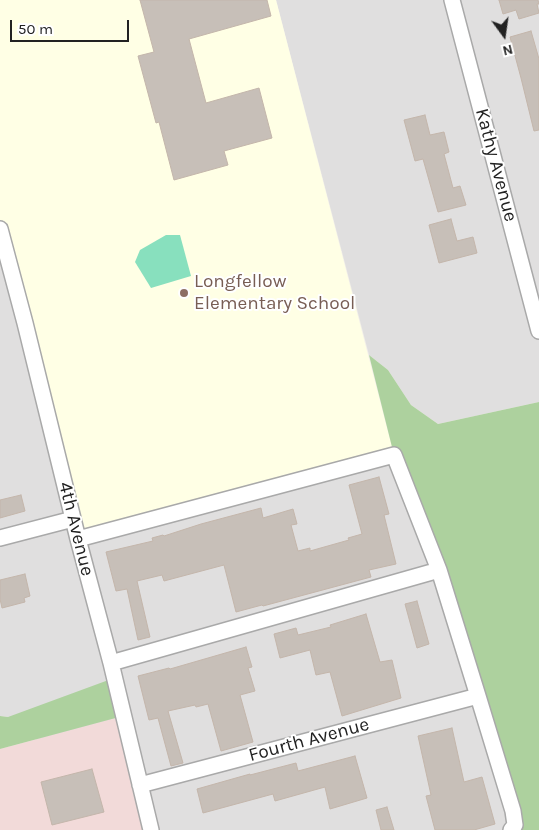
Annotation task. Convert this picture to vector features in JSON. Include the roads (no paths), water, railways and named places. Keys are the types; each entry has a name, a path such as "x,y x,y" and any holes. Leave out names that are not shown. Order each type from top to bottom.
{"street":[{"name":"Kathy Avenue","path":"452,0 539,331"},
{"name":"4th Avenue","path":"0,229 111,663 151,830"},
{"path":"78,539 394,455 439,570 513,811 515,825 511,830"},
{"path":"0,538 73,519"},
{"path":"111,663 439,570"},
{"name":"Fourth Avenue","path":"140,785 478,696"}],"place":[{"name":"Longfellow Elementary School","path":"184,293"}]}
